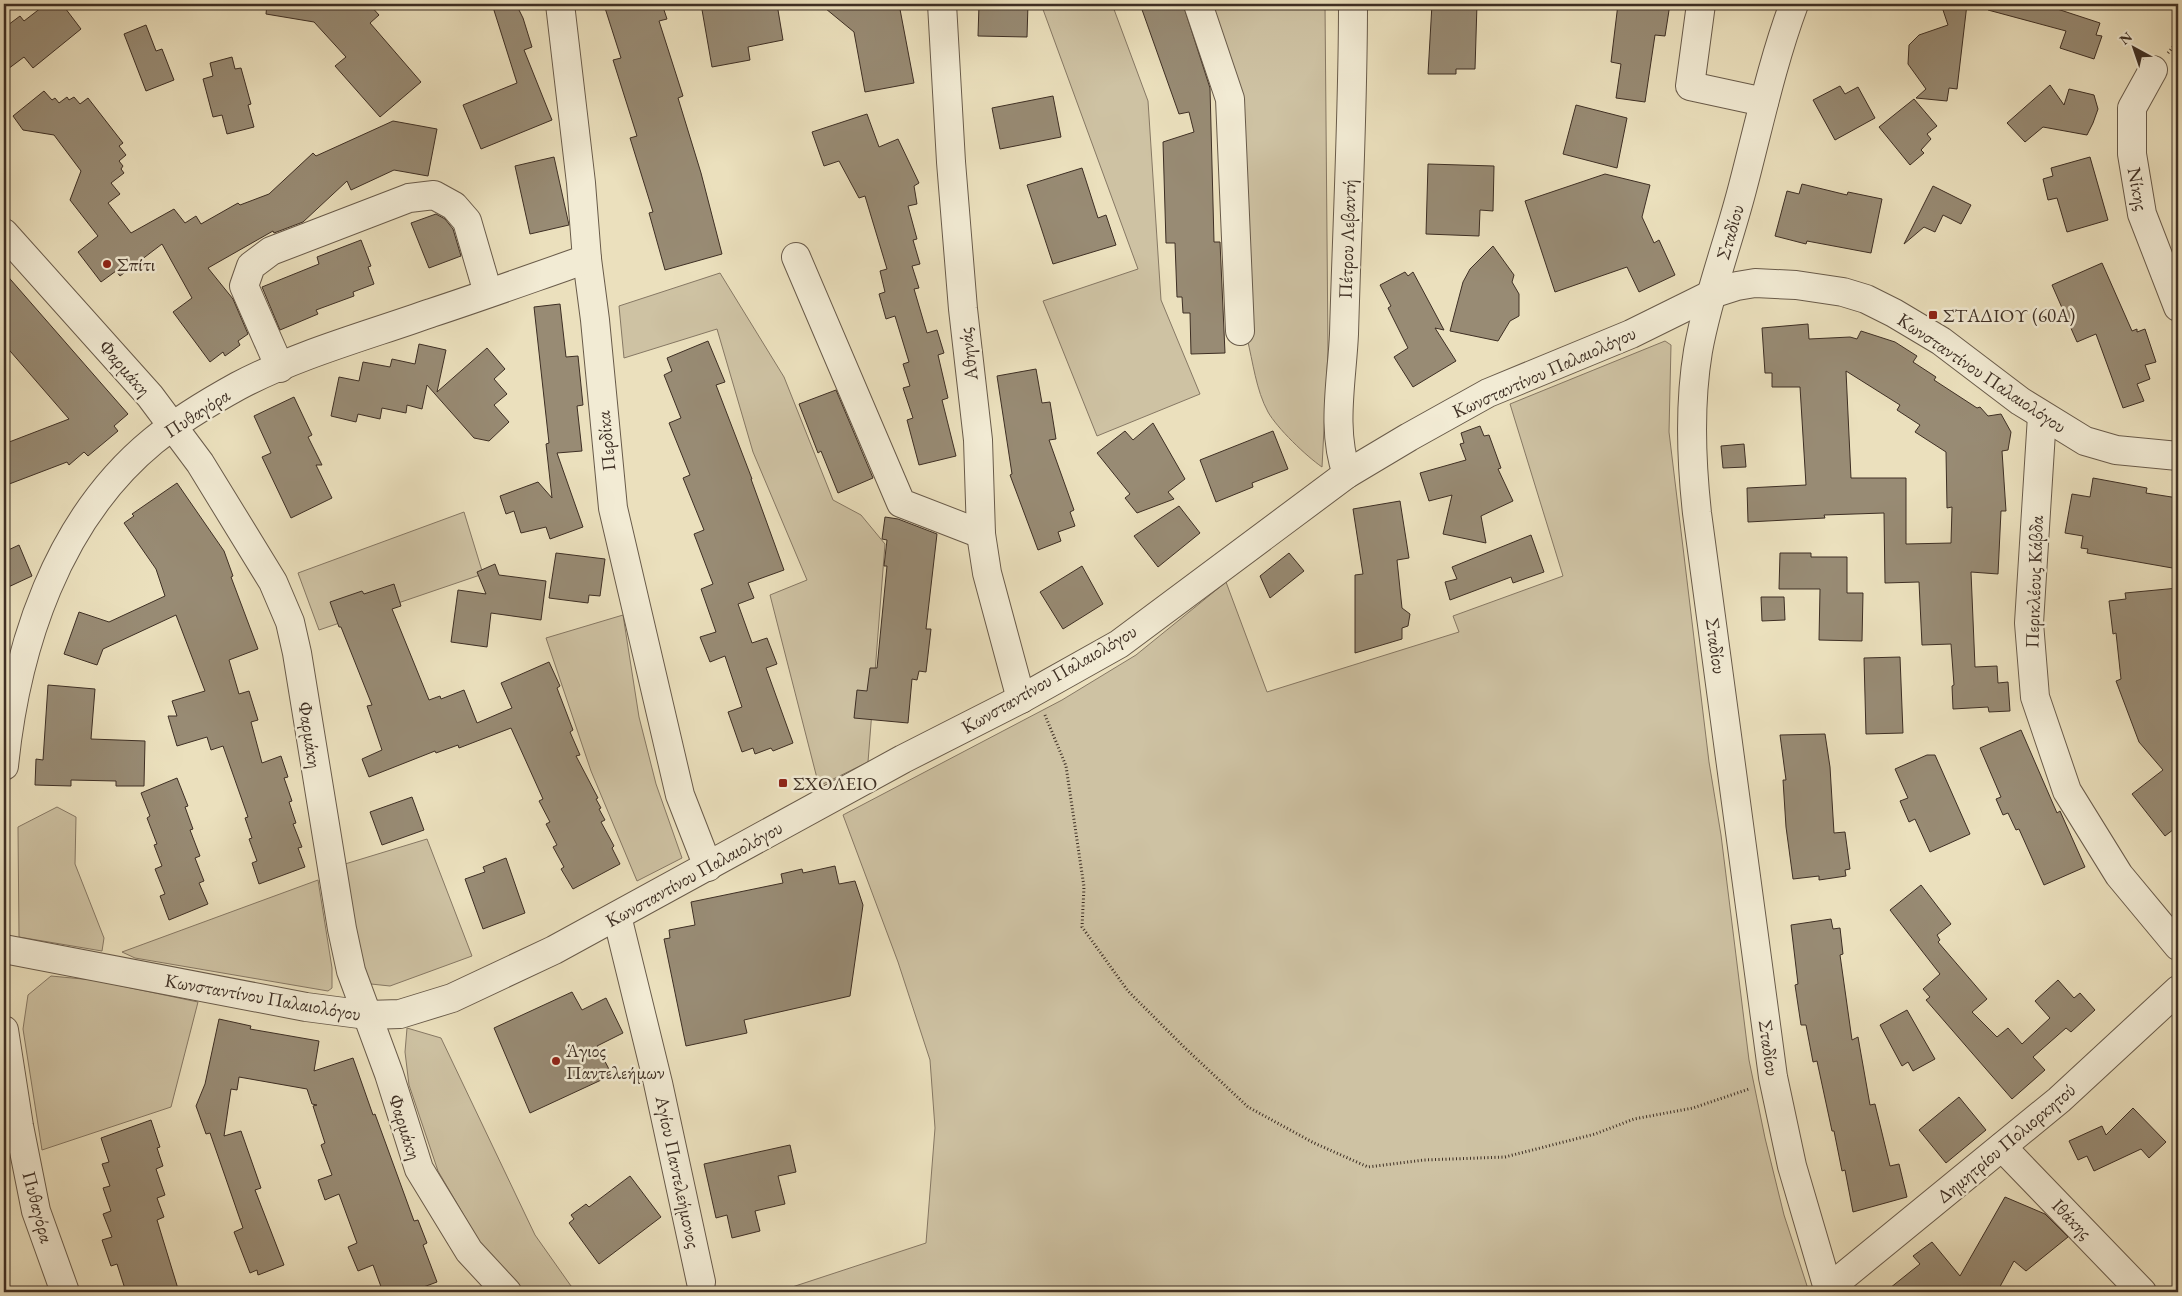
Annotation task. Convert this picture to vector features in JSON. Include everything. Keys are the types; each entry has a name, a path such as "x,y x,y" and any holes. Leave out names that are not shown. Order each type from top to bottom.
{"street":[{"name":"Περδίκα","path":"560,4 581,183 613,508 680,795 708,867"},
{"name":"Αθηνάς","path":"942,4 951,162 963,309 978,440 981,534 987,573 1028,695"},
{"path":"1198,4 1230,99 1240,331"},
{"name":"Πέτρου Λεβαντή","path":"1347,474 1341,458 1339,420 1343,359 1353,4"},
{"path":"1701,4 1690,86 1764,102"},
{"name":"Σταδίου","path":"1794,4 1764,102 1734,220 1701,335 1694,381 1692,427 1693,475 1773,1077 1792,1166 1829,1291"},
{"name":"Νίκης","path":"2153,70 2132,108 2132,154 2142,214 2178,307"},
{"path":"280,368 244,286 251,266 271,251 409,198 434,195 454,206 467,222 488,293"},
{"name":"Φαρμάκη","path":"4,233 94,332 174,426 218,490 280,594 290,622 351,972 388,1074 419,1169 468,1252 507,1292"},
{"path":"796,257 901,503 981,534"},
{"name":"Πυθαγόρα","path":"4,766 8,721 18,677 41,603 58,564 78,530 104,493 143,451 174,426 239,386 330,346 587,259"},
{"name":"Κωνσταντίνου Παλαιολόγου","path":"4,949 306,1007 367,1015 400,1014 452,998 554,950 903,759 1028,695 1119,644 1347,474 1409,436 1488,393 1631,334 1712,294 1737,286 1767,283 1825,289 1866,299 1941,341 2042,416 2070,433 2098,446 2144,454 2178,456"},
{"name":"Περικλέους Κάβδα","path":"2042,416 2029,623 2035,697 2067,790 2119,875 2178,946"},
{"name":"Αγίου Παντελεήμονος","path":"617,916 658,1082 702,1282"},
{"name":"Δημητρίου Πολιορκητού","path":"1829,1291 2086,1076 2178,990"},
{"name":"Πυθαγόρα","path":"4,1030 19,1126 36,1211 65,1292"},
{"name":"Ιθάκης","path":"2002,1147 2142,1292"}],"path":[{"path":"1028,695 1066,766 1084,887 1082,927 1128,991 1234,1094 1248,1107 1314,1143 1368,1166 1424,1160 1505,1157 1595,1134 1634,1119 1693,1108 1739,1094 1773,1077"}],"shaded area":[{"path":"1041,4 1112,4 1148,101 1161,300 1200,394 1097,436 1043,301 1138,269"},
{"path":"1208,4 1325,4 1328,352 1322,467 1292,441 1272,419 1260,395 1255,376 1247,338"},
{"path":"720,273 784,377 833,500 861,515 885,544 868,762 819,786 770,595 807,580 753,452 717,329 624,358 619,306"},
{"path":"1665,341 1671,345 1669,432 1709,762 1721,835 1749,1060 1765,1138 1784,1215 1809,1292 777,1292 926,1243 935,1128 930,1060 898,962 843,815 1062,700 1136,655 1226,582 1267,692 1459,632 1453,616 1563,576 1510,404"},
{"path":"464,512 483,574 319,630 298,573"},
{"path":"623,615 639,717 656,784 682,858 637,881 591,771 546,638"},
{"path":"57,807 76,817 75,864 104,938 102,951 19,937 18,827"},
{"path":"427,839 472,956 390,986 371,984 361,963 345,864"},
{"path":"318,880 332,968 332,988 328,991 135,958 122,952"},
{"path":"51,976 93,980 198,1002 171,1107 42,1150 23,1029 28,995"},
{"path":"407,1028 441,1038 535,1235 571,1286 579,1292 523,1292 483,1248 438,1171 409,1085 405,1052"}],"building":[{"path":"46,4 62,4 81,29 33,68 24,57 4,72 4,28 20,16 24,21"},
{"path":"267,4 369,4 379,15 370,23 421,82 380,117 335,66 346,57 314,22 266,14"},
{"path":"492,4 516,4 523,18 532,47 524,50 552,120 481,149 463,105 517,83"},
{"path":"618,4 662,4 667,19 659,21 683,96 678,98 701,173 722,254 665,270 649,213 653,212 630,138 637,136 613,60 621,58 605,8"},
{"path":"701,4 777,4 783,40 748,47 750,60 712,67"},
{"path":"820,4 899,4 914,83 865,92 854,32"},
{"path":"979,4 1028,4 1027,37 978,36"},
{"path":"1140,4 1183,4 1210,88 1214,242 1220,242 1225,353 1191,354 1190,313 1183,313 1182,297 1177,297 1175,243 1166,243 1163,142 1194,132 1189,112 1179,114"},
{"path":"1432,4 1477,4 1475,69 1456,69 1456,74 1428,74"},
{"path":"1618,4 1670,4 1665,36 1655,35 1645,102 1616,98 1621,64 1611,62"},
{"path":"1941,4 1967,4 1957,89 1949,88 1947,101 1916,98 1926,89 1908,64 1909,45 1919,35 1948,25"},
{"path":"1988,4 2042,4 2100,23 2096,35 2102,36 2094,59 2060,48 2066,31 1988,10"},
{"path":"146,25 156,51 162,49 174,80 146,91 124,34"},
{"path":"232,57 235,69 241,68 251,104 248,105 254,127 227,134 222,115 213,117 203,79 213,76 210,63"},
{"path":"2050,85 2064,105 2069,89 2094,95 2098,109 2093,123 2087,135 2043,127 2025,142 2007,123"},
{"path":"1840,86 1845,94 1858,87 1875,118 1835,140 1813,100"},
{"path":"44,91 52,100 55,98 59,103 67,97 69,100 74,97 80,104 88,98 123,143 119,146 126,155 119,161 123,166 121,169 124,173 111,183 120,194 108,203 131,233 174,209 185,223 196,216 201,224 238,203 240,205 269,194 313,153 316,156 393,121 437,129 428,176 394,170 351,190 347,181 303,222 274,233 273,231 208,268 233,299 248,334 238,341 240,345 225,356 223,352 210,362 173,312 192,298 162,244 120,276 116,271 101,282 78,252 98,236 70,200 81,171 54,135 23,130 13,116"},
{"path":"1053,96 1061,137 1000,149 992,108"},
{"path":"1914,99 1937,126 1927,134 1931,139 1921,150 1924,153 1910,165 1879,127"},
{"path":"1576,105 1627,118 1617,168 1563,154"},
{"path":"867,114 879,147 898,139 919,183 914,186 917,204 908,206 917,239 913,240 920,264 912,266 919,288 914,289 927,333 937,330 944,353 938,355 948,398 942,400 956,456 919,465 907,420 913,418 903,388 910,386 903,364 909,362 895,316 886,319 879,294 885,292 880,271 887,269 865,196 859,198 839,161 824,166 812,132"},
{"path":"554,157 569,225 530,234 515,166"},
{"path":"2090,157 2108,220 2067,232 2057,198 2048,200 2043,179 2053,176 2051,168"},
{"path":"1428,164 1494,166 1493,211 1480,210 1479,236 1426,234"},
{"path":"1082,168 1098,218 1106,215 1116,245 1053,264 1027,185"},
{"path":"1605,174 1650,185 1642,217 1654,243 1659,240 1675,275 1639,292 1627,267 1555,292 1525,201"},
{"path":"1802,184 1847,195 1848,192 1882,199 1871,253 1807,241 1806,244 1775,236 1787,191 1799,194"},
{"path":"1933,186 1971,205 1961,224 1943,215 1935,232 1924,227 1904,244"},
{"path":"436,214 445,219 453,229 461,256 429,268 411,223"},
{"path":"361,240 371,266 368,267 374,284 353,292 354,296 316,310 318,314 280,330 262,287 319,264 317,257"},
{"path":"1493,246 1514,275 1512,282 1519,294 1519,316 1510,321 1498,341 1450,331 1463,282 1470,269"},
{"path":"2102,263 2132,331 2137,329 2137,332 2145,329 2156,362 2145,365 2150,379 2137,384 2144,401 2123,408 2096,334 2077,342 2052,285"},
{"path":"4,272 128,414 114,426 118,431 88,456 84,452 69,465 67,462 4,486 4,444 69,419 4,344"},
{"path":"1405,272 1408,276 1413,272 1444,330 1435,328 1456,361 1413,387 1394,357 1408,348 1388,308 1391,306 1380,285"},
{"path":"560,304 566,357 578,356 583,405 577,406 582,451 557,453 583,527 550,539 546,527 521,533 514,511 506,514 500,496 538,482 552,498 546,444 549,443 534,307"},
{"path":"1808,324 1809,339 1850,337 1857,339 1861,331 1895,342 1917,356 1913,362 1936,377 1934,380 1977,408 1980,407 1988,416 2001,414 2011,432 2008,450 2002,451 2006,511 2001,511 1998,574 1971,572 1975,667 1997,666 1998,683 2008,682 2010,711 1989,712 1988,707 1953,709 1952,686 1954,685 1951,644 1922,645 1919,582 1885,583 1884,513 1824,515 1825,518 1748,522 1747,488 1806,485 1800,387 1772,387 1772,373 1765,373 1762,328","holes":["1846,371 1900,405 1897,410 1920,425 1915,432 1946,452 1947,508 1952,507 1951,543 1906,544 1906,478 1851,478"]},
{"path":"708,341 725,382 716,385 784,570 748,583 754,598 738,604 752,643 767,638 777,664 766,668 793,743 773,751 771,748 755,754 753,748 742,752 728,712 742,707 725,656 710,662 700,637 716,632 701,589 713,584 694,534 704,530 683,478 690,475 669,423 681,418 664,375 672,371 667,358"},
{"path":"419,344 446,350 437,392 487,348 505,369 494,379 507,394 494,405 509,422 489,441 474,438 427,385 422,409 407,405 406,413 382,408 380,419 358,414 356,422 331,416 339,377 359,381 363,362 390,367 392,359 415,364"},
{"path":"1036,369 1042,403 1050,402 1056,439 1049,440 1074,510 1070,512 1075,526 1058,532 1061,541 1038,550 1010,475 1012,474 997,376"},
{"path":"836,390 873,478 838,493 821,451 818,453 799,404"},
{"path":"294,397 312,435 308,437 322,465 316,465 332,498 291,518 262,457 271,453 254,416"},
{"path":"1153,423 1185,479 1168,492 1174,499 1137,513 1125,498 1130,494 1097,453 1125,431 1133,440"},
{"path":"1480,426 1484,436 1489,435 1501,468 1498,469 1513,501 1481,516 1486,543 1443,534 1452,495 1429,501 1420,473 1466,460 1460,444 1464,443 1461,433"},
{"path":"1273,431 1288,469 1252,483 1253,487 1216,502 1200,460"},
{"path":"1744,444 1746,467 1723,468 1721,446"},
{"path":"2093,478 2147,488 2146,493 2178,498 2178,569 2087,553 2088,549 2081,548 2083,536 2065,533 2072,494 2090,497"},
{"path":"177,483 224,551 233,576 231,577 258,649 229,660 239,694 249,691 258,720 251,722 262,763 281,756 288,777 284,778 292,801 289,802 296,823 293,824 302,847 298,848 305,867 259,884 252,863 257,861 249,839 252,838 245,818 248,817 223,746 211,750 207,737 177,746 168,716 177,716 172,701 205,691 176,615 103,649 97,665 64,654 79,612 109,622 165,596 156,569 124,523 134,516 132,514"},
{"path":"1400,501 1409,558 1397,560 1402,608 1410,614 1408,626 1402,628 1402,639 1355,653 1355,575 1363,574 1353,509"},
{"path":"1179,506 1200,533 1158,567 1134,536"},
{"path":"885,517 898,519 937,534 926,629 931,629 926,672 919,671 917,680 912,679 908,723 854,718 857,690 867,691 870,668 877,668 887,566 884,566 887,540 882,539"},
{"path":"1531,535 1544,572 1513,583 1511,577 1450,600 1445,582 1457,579 1452,567"},
{"path":"19,545 32,576 4,589 4,552"},
{"path":"556,553 605,559 600,596 589,595 588,603 549,598"},
{"path":"1289,553 1304,571 1270,598 1260,576"},
{"path":"1780,553 1811,553 1811,557 1847,557 1847,593 1863,593 1862,641 1819,640 1820,589 1779,589"},
{"path":"495,564 499,575 546,581 541,620 491,613 487,647 451,642 458,590 486,594 477,572"},
{"path":"1082,566 1103,604 1063,629 1040,592"},
{"path":"394,584 401,606 392,609 429,700 440,696 441,699 464,690 477,723 512,708 501,683 549,662 560,686 557,688 573,730 570,732 580,755 576,756 598,798 596,799 601,808 599,809 605,820 601,822 614,846 612,848 620,864 573,889 561,869 564,867 553,847 557,845 546,824 550,822 539,801 543,799 511,728 459,748 458,745 436,753 435,751 369,777 362,759 382,750 367,706 372,705 330,602 362,591 364,594"},
{"path":"2178,588 2178,826 2165,836 2132,794 2163,770 2139,742 2116,681 2121,679 2116,633 2113,634 2109,601 2126,599 2125,593"},
{"path":"1761,597 1784,597 1785,620 1762,621"},
{"path":"1900,657 1903,733 1866,734 1864,658"},
{"path":"48,685 95,689 91,739 145,741 144,786 116,786 116,781 71,780 71,786 35,785 36,759 43,760"},
{"path":"2021,730 2057,813 2060,811 2085,867 2044,885 2019,829 2016,830 2008,813 2003,815 1996,799 2001,797 1980,748"},
{"path":"1825,734 1830,767 1834,833 1845,832 1850,869 1845,870 1846,876 1819,880 1819,876 1793,879 1786,827 1783,780 1786,780 1780,735"},
{"path":"1927,755 1935,755 1970,834 1930,852 1915,819 1909,822 1900,801 1908,798 1895,769"},
{"path":"177,778 188,806 185,807 193,829 190,830 200,856 195,858 204,881 199,883 208,904 169,920 160,896 165,894 155,869 162,866 154,845 157,844 147,818 150,816 141,793"},
{"path":"412,797 424,830 382,845 370,812"},
{"path":"506,858 525,913 483,929 465,879 485,872 483,867"},
{"path":"835,866 839,884 855,881 863,905 850,996 744,1020 747,1033 686,1046 664,939 670,938 669,930 695,925 691,902 783,883 781,874 802,869 803,873"},
{"path":"1921,885 1951,924 1937,935 1940,940 1938,942 1987,999 1972,1012 1997,1037 2008,1028 2022,1044 2050,1018 2035,1001 2058,980 2074,998 2080,993 2095,1010 2071,1032 2066,1028 2033,1057 2045,1070 2012,1099 1926,1000 1930,997 1923,989 1940,974 1890,910"},
{"path":"1831,919 1833,929 1840,928 1843,954 1840,955 1852,1040 1858,1037 1870,1105 1875,1104 1890,1166 1899,1164 1907,1197 1853,1212 1845,1170 1842,1171 1817,1061 1813,1062 1806,1025 1801,1025 1795,985 1798,984 1791,925"},
{"name":"Άγιος Παντελεήμων","path":"572,992 582,1010 606,998 623,1033 597,1046 612,1075 530,1113 494,1028"},
{"path":"1907,1010 1935,1059 1913,1071 1908,1062 1902,1066 1880,1025"},
{"path":"219,1019 251,1026 250,1029 319,1041 314,1071 353,1058 414,1221 418,1220 427,1243 423,1245 437,1282 410,1292 383,1292 373,1265 358,1271 348,1247 357,1243 339,1194 325,1200 318,1180 332,1175 321,1145 325,1143 313,1106 317,1105 312,1104 307,1089 239,1077 237,1090 231,1089 224,1136 241,1131 261,1188 255,1190 284,1265 258,1275 257,1270 250,1273 234,1232 243,1228 210,1133 206,1134 196,1106 205,1084"},
{"path":"1959,1097 1986,1130 1946,1163 1919,1130"},
{"path":"2133,1108 2166,1142 2149,1158 2141,1149 2094,1171 2087,1156 2078,1160 2069,1141 2102,1126 2106,1135"},
{"path":"151,1120 160,1147 157,1148 163,1166 156,1169 165,1195 157,1198 164,1217 157,1220 179,1292 126,1292 117,1264 111,1266 102,1240 112,1237 103,1214 111,1211 103,1188 110,1186 102,1164 109,1162 101,1138"},
{"path":"790,1145 796,1172 778,1176 785,1204 755,1211 760,1231 732,1238 727,1215 716,1218 704,1164"},
{"path":"630,1176 661,1217 599,1264 569,1223 574,1219 571,1215 586,1204 589,1207"},
{"path":"2005,1197 2045,1214 2068,1237 2026,1271 2014,1261 1997,1292 1885,1292 1920,1264 1913,1256 1932,1242 1960,1276"}],"place":[{"name":"Σπίτι","path":"107,264"},
{"name":"ΣΤΑΔΙΟΥ (60A)","path":"1933,315"},
{"name":"ΣΧΟΛΕΙΟ","path":"783,783"},
{"name":"Άγιος Παντελεήμων","path":"556,1061"}]}
